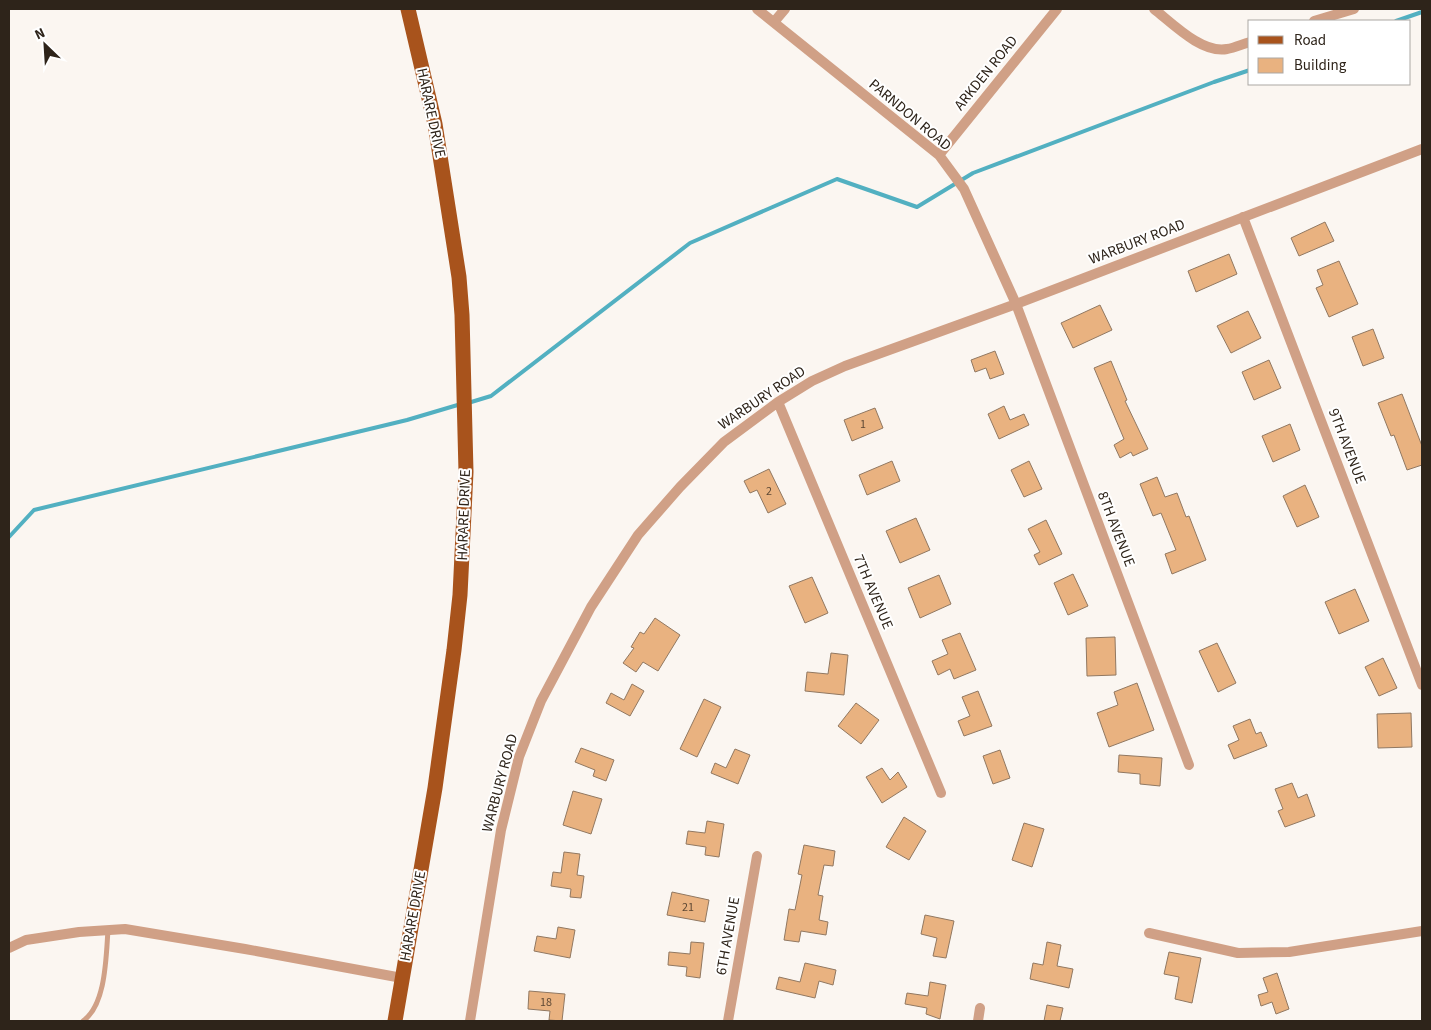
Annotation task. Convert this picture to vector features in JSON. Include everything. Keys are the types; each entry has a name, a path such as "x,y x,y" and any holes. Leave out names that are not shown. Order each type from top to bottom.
{"main road":[{"name":"HARARE DRIVE","path":"395,1021 435,788 460,596 464,534 466,422 462,315 452,230 435,124 408,9"}],"street":[{"name":"PARNDON ROAD","path":"757,9 939,155 964,189 1016,304"},
{"path":"774,22 785,9"},
{"name":"ARKDEN ROAD","path":"939,155 1057,9"},
{"path":"1154,9 1194,40 1209,48 1226,50 1248,43"},
{"path":"1317,20 1349,9"},
{"name":"WARBURY ROAD","path":"470,1021 501,830 519,757 541,702 591,607 638,534 724,442 778,402 812,381 845,366 1016,304 1422,149"},
{"name":"9TH AVENUE","path":"1243,217 1422,686"},
{"name":"8TH AVENUE","path":"1016,304 1188,764"},
{"name":"7TH AVENUE","path":"778,402 941,793"},
{"name":"6TH AVENUE","path":"728,1021 756,856"},
{"path":"9,948 26,940 79,932 126,929 236,947 402,978"},
{"path":"1149,933 1238,952 1280,952 1422,931"},
{"path":"978,1021 980,1008"}],"lane":[{"path":"83,1021 91,1016 98,1001 106,961 108,930"}],"building":[{"path":"1325,222 1334,241 1299,256 1291,238"},
{"path":"1229,254 1237,274 1196,292 1188,271"},
{"path":"1339,261 1358,304 1329,317 1316,288 1323,285 1317,270"},
{"path":"1100,305 1112,330 1073,348 1061,323"},
{"path":"1248,311 1261,338 1231,353 1217,326"},
{"path":"1373,329 1384,358 1363,366 1352,337"},
{"path":"995,351 1004,374 990,379 986,368 975,372 971,360"},
{"path":"1269,360 1281,388 1254,400 1242,372"},
{"path":"1111,361 1127,400 1125,401 1148,449 1133,456 1131,452 1120,458 1114,445 1124,439 1094,368"},
{"path":"1402,394 1422,446 1422,465 1407,470 1394,435 1391,436 1378,403"},
{"path":"1004,406 1010,420 1024,414 1029,425 999,439 988,414"},
{"path":"875,408 883,428 852,441 844,420"},
{"path":"1290,424 1300,450 1273,462 1262,436"},
{"path":"892,461 900,481 867,495 859,475"},
{"path":"1029,461 1042,489 1024,497 1011,470"},
{"path":"769,469 786,504 768,513 757,490 750,493 744,481"},
{"path":"1157,477 1165,497 1177,493 1186,517 1189,516 1206,560 1172,574 1165,554 1176,550 1161,513 1153,516 1140,484"},
{"path":"1305,485 1319,517 1297,527 1283,496"},
{"path":"916,518 930,550 900,563 886,531"},
{"path":"1046,520 1062,554 1039,565 1034,555 1040,552 1028,529"},
{"path":"1073,574 1088,606 1068,615 1054,583"},
{"path":"939,575 951,604 920,618 908,588"},
{"path":"812,577 828,613 805,623 789,586"},
{"path":"1355,589 1369,621 1339,634 1325,602"},
{"path":"655,618 680,635 658,671 643,662 636,672 623,663 634,648 631,647 640,632 644,634"},
{"path":"960,633 976,670 954,679 950,669 938,675 932,661 948,654 942,640"},
{"path":"1115,637 1116,675 1087,676 1086,638"},
{"path":"1217,643 1236,683 1218,692 1199,651"},
{"path":"831,653 848,655 844,695 805,691 807,672 828,674"},
{"path":"1383,658 1397,688 1379,696 1365,667"},
{"path":"1137,683 1154,730 1109,747 1097,713 1118,705 1114,692"},
{"path":"632,684 644,691 630,716 606,703 611,693 624,700"},
{"path":"978,691 992,726 964,736 958,721 970,716 962,697"},
{"path":"704,699 721,707 697,757 680,749"},
{"path":"856,703 879,720 861,744 838,726"},
{"path":"1411,713 1412,747 1378,748 1377,714"},
{"path":"1250,719 1256,734 1261,732 1267,746 1234,759 1228,745 1239,740 1233,726"},
{"path":"581,748 614,760 606,781 593,776 595,770 575,762"},
{"path":"735,749 750,755 738,784 711,773 715,763 726,768"},
{"path":"1000,750 1010,778 993,784 983,756"},
{"path":"1119,755 1162,758 1160,786 1140,784 1140,774 1118,772"},
{"path":"882,768 890,780 898,772 907,787 882,803 866,777"},
{"path":"1292,783 1298,798 1307,794 1315,816 1285,827 1278,811 1283,809 1275,789"},
{"path":"573,791 602,799 591,834 563,825"},
{"path":"904,817 926,831 909,860 886,847"},
{"path":"707,821 724,824 719,857 705,855 706,847 686,844 688,831 705,833"},
{"path":"1024,823 1044,829 1032,867 1012,860"},
{"path":"804,845 835,851 833,866 824,865 818,895 823,896 819,920 828,922 826,935 801,931 799,942 784,940 789,909 795,910 802,875 798,874"},
{"path":"564,852 580,854 577,875 584,876 581,898 570,897 571,889 551,886 553,872 561,873"},
{"path":"672,892 709,900 705,922 667,915"},
{"path":"925,915 954,921 946,958 933,956 937,938 921,934"},
{"path":"558,927 575,930 570,958 534,951 537,936 556,939"},
{"path":"691,942 704,943 700,978 686,976 687,967 668,965 669,952 690,954"},
{"path":"1047,942 1061,945 1057,966 1073,969 1069,988 1030,979 1033,963 1043,965"},
{"path":"1169,952 1201,958 1192,1003 1175,999 1179,977 1164,974"},
{"path":"805,963 836,970 833,985 819,981 815,998 776,989 779,977 800,982"},
{"path":"1277,973 1289,1009 1276,1014 1272,1002 1261,1006 1258,995 1268,992 1263,978"},
{"path":"930,982 946,985 940,1019 926,1014 927,1008 905,1004 907,993 928,996"},
{"path":"529,991 565,994 562,1021 549,1020 550,1011 528,1009"},
{"path":"1047,1005 1063,1008 1060,1021 1044,1021"}],"waterway":[{"path":"1399,20 1422,12"},
{"path":"468,403 491,396 690,243 837,179 917,207 973,173 1248,71"},
{"path":"9,537 34,510 407,420 461,404"}]}
